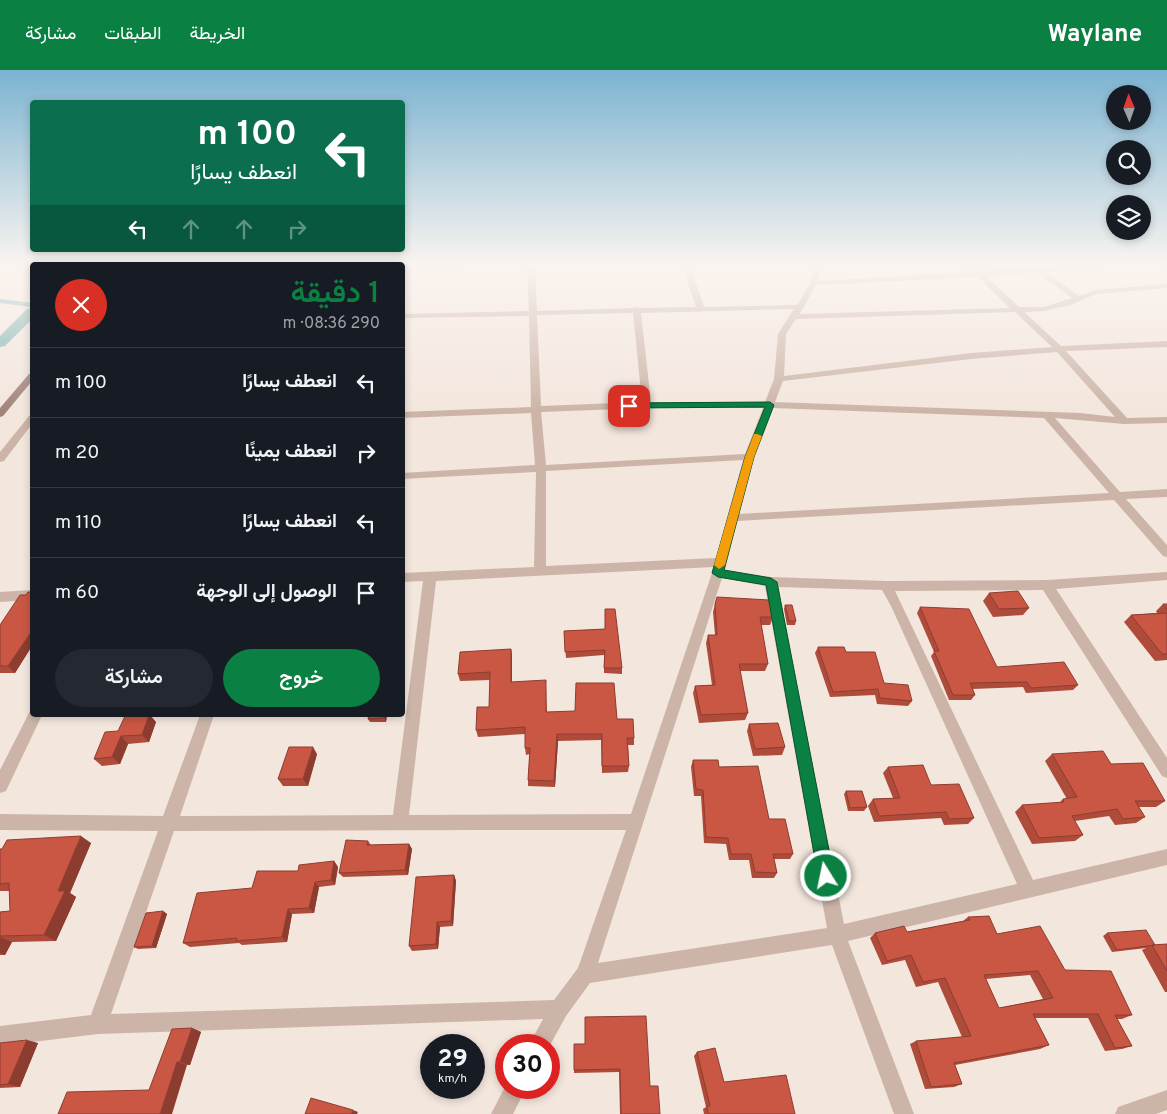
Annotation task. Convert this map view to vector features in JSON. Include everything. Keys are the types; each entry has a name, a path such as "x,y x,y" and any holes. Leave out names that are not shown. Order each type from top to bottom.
{"street":[{"path":"405,316 443,315"},
{"path":"531,315 541,469 540,570"},
{"path":"638,315 647,405"},
{"path":"545,1034 559,1009 585,974 637,822 719,567 749,457 780,379 782,334 795,315"},
{"path":"1020,315 1059,349 1124,421"},
{"path":"780,379 971,356 1059,349 1167,344"},
{"path":"0,414 30,378"},
{"path":"405,415 647,405 770,405 1048,416 1124,421 1167,420"},
{"path":"1048,416 1167,553"},
{"path":"0,459 30,424"},
{"path":"405,476 749,457"},
{"path":"732,518 1167,493"},
{"path":"1152,538 1167,538"},
{"path":"405,578 540,570 719,567 771,582 886,586 1047,585 1167,576"},
{"path":"400,821 430,577"},
{"path":"771,582 837,935 904,1114"},
{"path":"1047,585 1167,771"},
{"path":"886,586 897,605 1028,888"},
{"path":"0,597 30,595"},
{"path":"0,786 34,717"},
{"path":"98,1024 206,717"},
{"path":"0,822 168,825 400,821 637,822"},
{"path":"585,974 837,935 1028,888 1167,857"},
{"path":"0,1036 98,1024 559,1009"},
{"path":"501,1114 510,1099"},
{"path":"1125,1114 1167,1100"}],"building":[{"path":"1018,591 1029,608 999,609 989,593"},
{"path":"30,592 30,634 8,666 0,666 0,625 20,595 26,595"},
{"path":"717,597 769,600 773,617 760,617 768,664 739,664 748,713 701,715 695,686 715,685 708,635 717,635 715,604"},
{"path":"785,605 792,605 796,621 789,621"},
{"path":"920,607 969,609 997,667 1064,662 1078,685 1031,688 1027,682 970,683 975,695 953,695 934,651 939,651"},
{"path":"605,609 615,609 622,668 604,668 605,650 565,652 564,631 605,629"},
{"path":"1167,613 1167,654 1162,654 1131,615"},
{"path":"818,647 844,647 846,652 875,652 884,683 908,685 912,701 880,698 878,689 833,692"},
{"path":"511,649 511,682 546,680 546,712 575,711 576,683 614,683 617,719 633,719 634,738 627,738 629,766 602,766 602,734 557,734 554,781 528,780 530,748 525,748 525,727 476,730 477,707 489,707 490,672 458,674 460,652"},
{"path":"125,717 148,717 142,735 121,736 112,757 94,759 105,732 118,731"},
{"path":"368,717 384,717 384,718 368,719"},
{"path":"778,723 785,747 755,749 749,724"},
{"path":"289,747 313,747 303,779 278,779"},
{"path":"1103,751 1111,764 1143,763 1165,801 1135,801 1145,817 1123,819 1117,809 1072,816 1083,835 1039,838 1022,805 1064,802 1063,799 1077,797 1052,754"},
{"path":"693,760 718,760 719,767 758,766 769,819 785,819 793,854 773,854 777,873 755,872 751,854 731,854 728,838 706,837 703,790 696,789"},
{"path":"923,765 931,785 959,784 974,818 949,819 946,812 879,816 873,799 900,798 888,767"},
{"path":"846,791 862,791 867,807 850,808"},
{"path":"81,836 58,891 65,891 44,935 0,936 0,912 10,911 9,883 0,884 0,849 2,849 7,840"},
{"path":"346,840 368,841 367,845 409,844 405,870 339,873"},
{"path":"334,861 331,880 315,882 309,908 288,909 282,937 236,941 237,938 183,943 197,893 252,888 257,871 298,871 299,865"},
{"path":"454,875 451,921 437,922 436,944 409,946 416,877"},
{"path":"163,911 152,946 134,947 146,913"},
{"path":"989,916 997,934 1040,926 1065,970 1111,971 1132,1015 1115,1015 1132,1046 1115,1048 1098,1014 1033,1014 1049,1045 954,1063 962,1084 931,1087 916,1041 971,1036 945,978 923,982 911,955 887,961 875,933 904,926 907,932 970,920 968,917","holes":["1038,971 1053,998 999,1008 984,975"]},
{"path":"1146,930 1155,945 1117,950 1107,933"},
{"path":"1167,944 1167,971 1152,945"},
{"path":"646,1016 650,1086 658,1086 660,1114 621,1114 620,1069 574,1070 574,1044 585,1044 585,1017"},
{"path":"192,1028 180,1062 177,1062 160,1114 58,1114 67,1092 149,1090 172,1029"},
{"path":"27,1040 8,1084 0,1085 0,1043"},
{"path":"715,1048 724,1082 786,1075 795,1114 708,1114 707,1106 710,1106 697,1052"},
{"path":"311,1098 353,1110 351,1114 305,1114"}],"waterway":[{"path":"0,343 29,315"}],"slow traffic":[{"path":"719,565 749,457 757,436"}],"route":[{"path":"629,406 770,405 749,457 718,573 771,582 826,876"}]}
